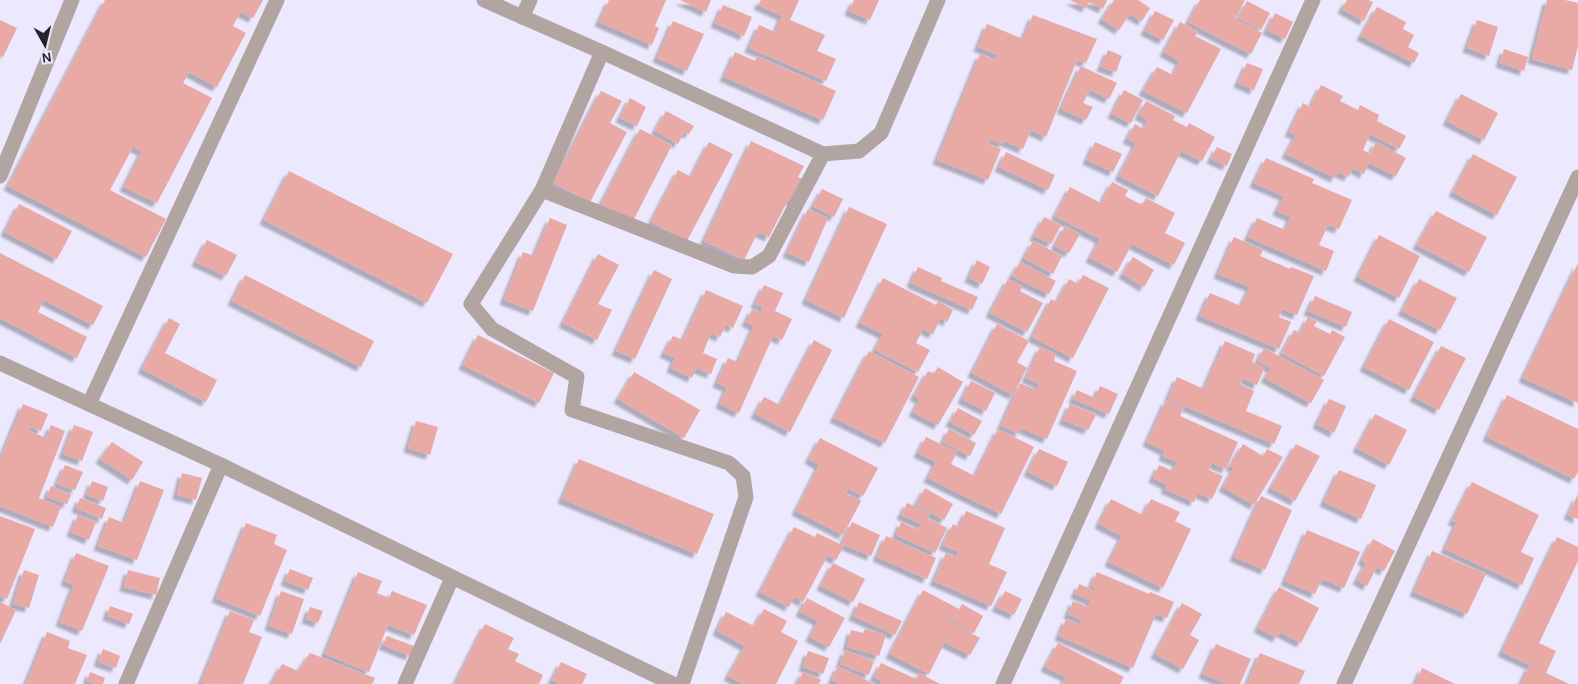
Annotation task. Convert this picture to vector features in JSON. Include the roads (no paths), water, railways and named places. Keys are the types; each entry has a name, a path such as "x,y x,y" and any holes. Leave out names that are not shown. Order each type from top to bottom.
{"street":[{"path":"0,176 72,0"},
{"path":"89,404 277,0"},
{"path":"484,0 824,154 859,151 881,133 938,0"},
{"path":"522,18 530,0"},
{"path":"1003,684 1313,0"},
{"path":"602,52 542,190 471,304 492,329 578,377 572,410 728,463 743,476 746,497 682,684"},
{"path":"542,190 734,266 752,267 769,256 824,154"},
{"path":"1344,684 1578,178"},
{"path":"0,364 221,466 673,684"},
{"path":"126,684 221,466"},
{"path":"404,684 452,578"}]}
